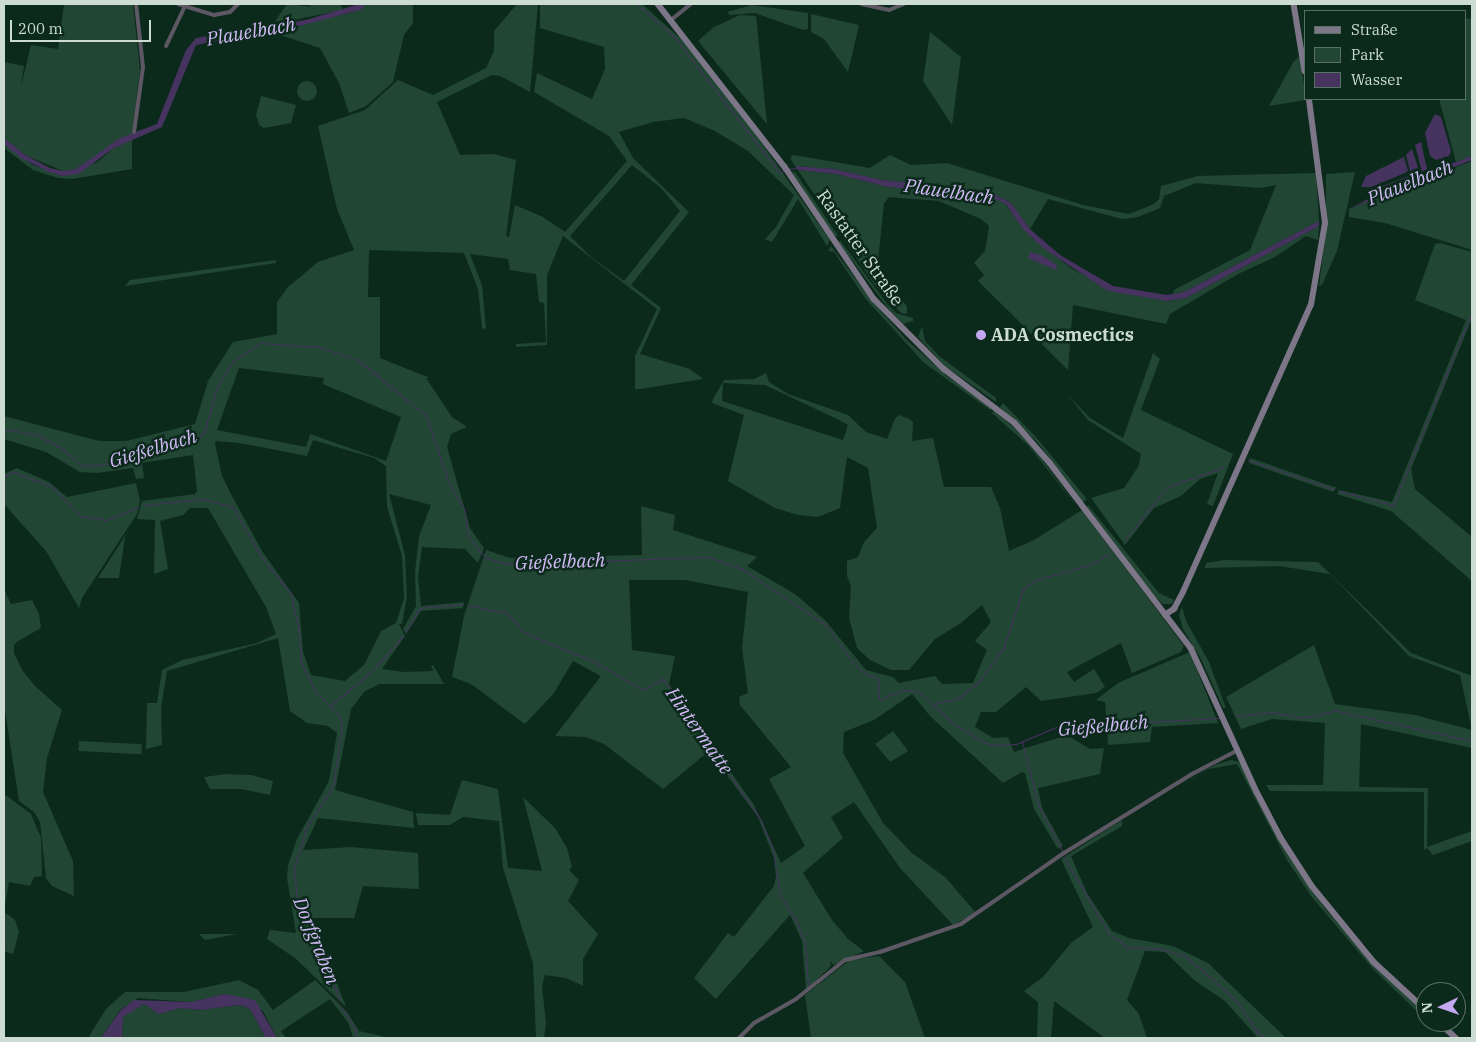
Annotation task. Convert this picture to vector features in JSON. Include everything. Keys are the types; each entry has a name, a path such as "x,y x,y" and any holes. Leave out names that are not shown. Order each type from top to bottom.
{"main road":[{"name":"Rastatter Straße","path":"658,4 787,170 855,273 892,320 944,369 1015,423 1083,507 1191,648 1281,838 1312,886 1374,962 1416,1001"},
{"path":"1294,4 1304,65"},
{"path":"1165,615 1174,610 1183,592 1311,304 1325,223 1309,100"}],"street":[{"path":"134,132 143,67 136,4"},
{"path":"178,4 214,15 230,12 238,4"},
{"path":"671,20 691,4"},
{"path":"861,4 889,10 904,4"},
{"path":"166,46 185,6"},
{"path":"739,1038 754,1023 796,999 845,960 961,924 1064,853 1192,774 1238,750"}],"green space":[{"path":"64,4 133,4 140,70 132,134 76,169 63,171 25,155 4,138 4,62 24,66 21,87 31,45 58,49"},
{"path":"287,4 312,7 306,4 340,4 343,10 273,24"},
{"path":"367,4 413,4 413,23 404,35 393,82 366,106 349,113 339,83 320,48 280,35 239,36 351,13"},
{"path":"517,4 538,4 530,92 500,76 492,75 437,102 460,155 494,154 516,160 506,236 509,237 515,205 543,217 565,232 627,161 609,136 534,92 537,73 592,99 605,69 604,47 540,28 540,4 642,4 681,39 729,97 830,240 827,246 798,199 772,242 765,239 776,227 794,195 748,151 715,131 684,118 653,122 619,132 633,158 689,212 631,285 661,308 640,354 690,369 703,379 640,389 635,389 635,356 657,309 563,236 547,275 547,345 516,347 516,344 546,342 544,303 539,302 536,274 510,270 508,259 470,254 482,285 486,329 482,328 478,289 464,253 369,250 368,297 380,297 380,358 430,378 426,378 452,417 467,427 451,434 447,447 470,528 484,548 478,563 465,549 422,547 418,577 421,606 464,602 463,608 421,611 406,634 403,629 416,606 415,572 419,536 431,505 389,494 405,555 407,596 402,624 399,624 405,636 382,669 404,672 434,671 431,667 433,665 444,684 380,684 365,691 351,709 335,790 413,812 414,828 318,818 303,850 351,847 418,853 419,889 363,886 354,918 313,918 346,1007 295,958 267,939 270,930 296,933 287,878 288,865 297,839 329,781 337,733 328,726 307,723 290,711 278,638 167,671 161,708 162,745 146,749 147,703 157,703 162,670 182,660 257,643 276,634 266,607 208,508 190,508 183,515 160,521 168,569 154,574 155,520 137,519 142,501 195,494 197,491 193,455 142,463 144,478 136,479 133,468 97,473 80,472 46,452 4,439 4,416 99,441 126,441 195,424 208,381 233,342 277,334 277,302 288,287 318,262 354,250 337,209 318,126 365,110 398,80 433,95 486,68 494,51 494,31","holes":["632,165 661,188 680,211 624,281 591,257 570,236","239,368 324,378 323,384 401,417 386,461 310,434 306,447 217,430","313,440 374,458 386,466 387,507 402,556 404,598 396,623 381,631 364,665 345,681 311,675 303,652 299,603 262,551 232,496 222,476 215,444 216,441 239,443 307,456"]},
{"path":"752,5 808,13 808,29 803,30 755,13 730,15 727,12"},
{"path":"811,14 859,25 848,72 824,39 811,32"},
{"path":"740,15 756,16 767,124 698,41 714,27"},
{"path":"1466,18 1472,19 1472,156 1456,162 1439,100 1466,100"},
{"path":"930,32 961,57 952,125 923,81"},
{"path":"1300,56 1304,100 1306,100 1269,106 1294,61"},
{"path":"307,81 314,84 317,91 314,98 307,101 300,98 297,91 300,84"},
{"path":"261,96 296,105 291,123 264,128 259,125 256,115"},
{"path":"132,140 132,169 72,179 58,178 33,170 4,148 5,145 33,165 62,176 98,162 112,149"},
{"path":"793,155 870,168 890,155 911,165 947,163 1083,205 1129,214 1154,204 1159,199 1161,186 1198,176 1316,173 1319,221 1184,292 1173,294 1174,290 1250,250 1276,185 1260,188 1196,183 1164,196 1160,208 1138,217 1122,219 1048,199 1030,229 1011,203 988,191 882,180 834,169 795,166 790,158"},
{"path":"1472,161 1472,250 1385,223 1349,217 1349,209"},
{"path":"798,170 836,174 888,187 986,194 1003,201 1032,238 1071,268 1098,283 1167,301 1186,298 1319,226 1318,240 1306,236 1275,257 1238,274 1170,314 1166,324 1073,305 1068,370 978,281 984,275 974,263 985,251 989,226 981,219 939,201 889,197 884,203 877,272 907,306 907,314 901,313 874,284"},
{"path":"792,172 795,172 838,236 834,236"},
{"path":"1355,172 1337,251 1322,285 1319,286 1326,230 1326,174"},
{"path":"840,240 888,305 896,313 913,318 913,321 903,324 887,307 839,243"},
{"path":"1440,243 1472,252 1472,318 1411,469 1415,489 1472,537 1472,581 1391,511 1337,494 1339,490 1392,502 1466,320 1415,300 1435,244"},
{"path":"831,246 877,307 907,340 947,376 992,408 990,410 924,363 865,298 834,252 828,251"},
{"path":"276,260 276,263 125,286 130,280"},
{"path":"922,327 925,341 939,356 996,398 996,402 945,366 918,337"},
{"path":"1153,353 1160,359 1141,410 1233,454 1213,506 1207,504 1218,473 1200,479 1181,496 1154,508 1125,545 1091,498 1124,488 1138,467 1141,454 1088,420 1067,394 1090,418 1123,438"},
{"path":"766,373 769,382 788,394 848,415 866,432 887,439 895,419 899,415 909,419 913,422 912,441 933,438 944,487 991,487 1000,508 1009,551 1034,540 1082,510 1184,646 1181,652 1132,673 1121,643 1067,672 1074,682 1094,669 1105,687 1096,693 1041,701 1026,687 996,712 981,712 975,727 993,738 1008,737 1014,752 1067,735 1090,749 1104,748 1100,774 1038,788 1042,808 1063,846 1058,849 1034,809 1025,773 1022,772 1003,783 930,716 912,694 874,720 844,732 843,753 883,823 912,853 946,878 976,913 953,925 900,868 854,802 831,817 843,838 803,873 832,920 848,939 864,951 834,965 830,961 831,966 806,990 802,941 790,915 716,999 694,978 728,933 734,937 774,886 776,877 774,858 758,817 709,751 663,789 604,744 586,737 555,736 601,676 573,661 554,693 525,724 471,684 452,677 464,616 486,550 510,558 642,555 641,506 675,515 673,530 757,557 747,566 795,594 825,620 866,670 893,677 899,683 935,676 942,684 973,683 987,650 975,641 991,622 982,605 961,623 935,639 909,670 891,670 870,660 857,648 849,618 851,586 847,576 847,561 858,557 864,542 877,528 868,468 847,457 840,508 818,517 798,515 775,508 728,481 744,415 712,403 713,399 724,380 754,379","holes":["723,383 765,385 839,420 848,425 843,440 722,401","629,580 685,580 748,592 742,648 748,693 739,697 740,705 791,767 769,779 805,846 781,863 754,805 669,684 675,656 632,650"]},
{"path":"1003,403 1036,437 1086,498 1085,501 1082,502 1038,443 1000,407"},
{"path":"994,410 1026,438 1078,508 1029,446 992,413"},
{"path":"1250,458 1334,487 1337,486 1333,492 1249,463"},
{"path":"17,468 49,482 67,497 136,483 140,501 137,514 82,598 79,608 46,551 4,504 4,474"},
{"path":"1088,505 1159,593 1174,600 1172,604 1162,604 1150,591 1087,507"},
{"path":"130,528 125,537 119,578 98,578"},
{"path":"1224,560 1318,562 1411,653 1472,676 1472,730 1460,675 1409,656 1330,574 1279,566 1205,568 1206,563"},
{"path":"4,589 11,604 32,600 39,614 41,628 18,641 14,645 14,653 22,670 35,686 62,710 47,758 43,792 73,861 74,896 52,886 46,878 40,822 34,812 19,801 4,704"},
{"path":"1182,606 1186,621 1209,662 1226,708 1223,708 1201,659 1183,629 1179,615"},
{"path":"1314,645 1335,704 1415,715 1472,730 1472,748 1361,724 1359,787 1428,788 1427,847 1472,831 1472,841 1433,855 1427,848 1424,850 1424,792 1270,791 1266,785 1323,785 1325,723 1272,719 1241,729 1226,697"},
{"path":"1190,652 1218,723 1152,727 1150,742 1108,745 1105,702 1096,700 1118,683"},
{"path":"893,731 908,751 890,762 875,744"},
{"path":"79,741 142,744 141,754 78,751"},
{"path":"1231,760 1239,762 1306,881 1326,910 1380,970 1416,1005 1416,1010 1373,969 1311,896 1287,860 1237,764 1209,769 1173,788 1215,765"},
{"path":"226,774 251,775 273,781 270,795 241,789 210,789 204,777"},
{"path":"462,780 498,789 508,868 542,871 523,797 555,828 567,848 572,867 569,870 579,880 568,901 598,934 583,959 583,986 566,978 545,975 542,986 546,1023 544,1038 536,1038 533,963 503,868 499,821 463,817 450,825 418,825 416,813 450,815"},
{"path":"4,794 31,814 41,838 42,876 34,877 30,886 9,882 4,912"},
{"path":"1122,820 1122,826 1071,856 1087,893 1112,931 1129,938 1173,946 1208,963 1286,1038 1258,1038 1225,1001 1194,980 1165,952 1145,951 1127,1000 1139,1014 1147,1038 1105,1038 1054,1001 1051,1038 1037,1038 1038,1002 1024,991 1043,977 1071,943 1093,927 1061,859"},
{"path":"4,912 15,920 19,932 13,954 4,951"},
{"path":"199,934 237,934 205,940"},
{"path":"879,956 905,982 925,1038 811,1038 805,995 850,960"},
{"path":"239,980 258,990 273,1010 315,980 347,1012 359,1031 390,1038 353,1038 349,1024 330,999 281,1031 286,1038 277,1038 263,1011 224,994 191,1002 138,998 120,1010 101,1038 88,1038 106,1009 125,992 184,992"},
{"path":"144,1004 159,1014 180,1008 202,1010 240,1005 250,1009 266,1038 122,1038 123,1016"}],"water":[{"path":"359,4 367,4 360,10 303,25 196,45 162,127 112,149 79,174 62,176 49,172 21,158 4,144 4,138 25,155 50,168 63,171 76,169 120,138 157,124 186,50 196,38 306,20"},
{"path":"1435,114 1441,117 1451,151 1449,156 1436,160 1430,156 1425,133"},
{"path":"1421,142 1427,169 1422,172 1415,145"},
{"path":"1412,149 1418,168 1410,171 1406,155"},
{"path":"1472,156 1472,160 1349,209 1399,183"},
{"path":"1404,157 1408,171 1371,187 1361,187 1366,176"},
{"path":"795,166 834,169 882,180 988,191 1011,203 1030,229 1060,255 1113,286 1167,295 1184,292 1319,221 1319,226 1186,298 1167,301 1108,291 1043,248 1023,229 1006,204 986,194 888,187 836,174 798,170"},
{"path":"1031,252 1043,256 1057,265 1056,270 1028,258"},
{"path":"224,994 255,1000 277,1038 266,1038 250,1009 240,1005 202,1010 180,1008 159,1014 144,1004 123,1017 122,1038 101,1038 120,1011 134,1000 191,1002"}],"waterway":[{"name":"Plauelbach","path":"637,4 675,38 779,172 785,171"},
{"name":"Plauelbach","path":"788,169 797,168"},
{"path":"1370,198 1370,191 1418,172"},
{"path":"1339,491 1393,505 1472,311"},
{"name":"Gießelbach","path":"4,429 37,435 60,447 83,466 122,462 139,452 191,442 204,433 217,387 232,362 260,343 319,347 357,359 426,416 449,483 464,509 469,538 486,558 507,564 709,557 742,569 826,625 849,658 864,673 878,679 879,700 901,690 919,692 955,725 989,745 1016,744 1056,727 1219,718"},
{"path":"1248,460 1334,489"},
{"path":"1125,540 1167,487 1224,467"},
{"name":"Dorfgraben","path":"4,476 13,472 51,486 80,516 106,520 138,507"},
{"name":"Dorfgraben","path":"143,505 203,499 233,507 260,555 291,594 299,631 301,663 316,692 340,717 342,727 333,786 307,826 294,868 297,902 308,918 340,1000"},
{"path":"933,704 958,698 978,683 1003,649 1023,589 1035,580 1090,565 1110,553"},
{"name":"Hintermatte","path":"406,631 420,608 463,604"},
{"name":"Hintermatte","path":"468,605 507,613 523,632 595,662 643,690 662,679 665,681 761,820 773,850 780,895 795,919 805,943 808,986"},
{"name":"Hintermatte","path":"330,706 374,669 403,636"},
{"name":"Gießelbach","path":"1235,716 1272,712 1302,718 1336,711 1472,741"},
{"path":"1022,741 1038,804 1062,850"},
{"path":"1064,857 1109,934 1127,947 1161,949 1185,956 1235,999 1257,1032 1266,1038"},
{"name":"Dorfgraben","path":"340,1006 354,1026 357,1038"}],"place":[{"name":"ADA Cosmectics","path":"981,335"}]}
